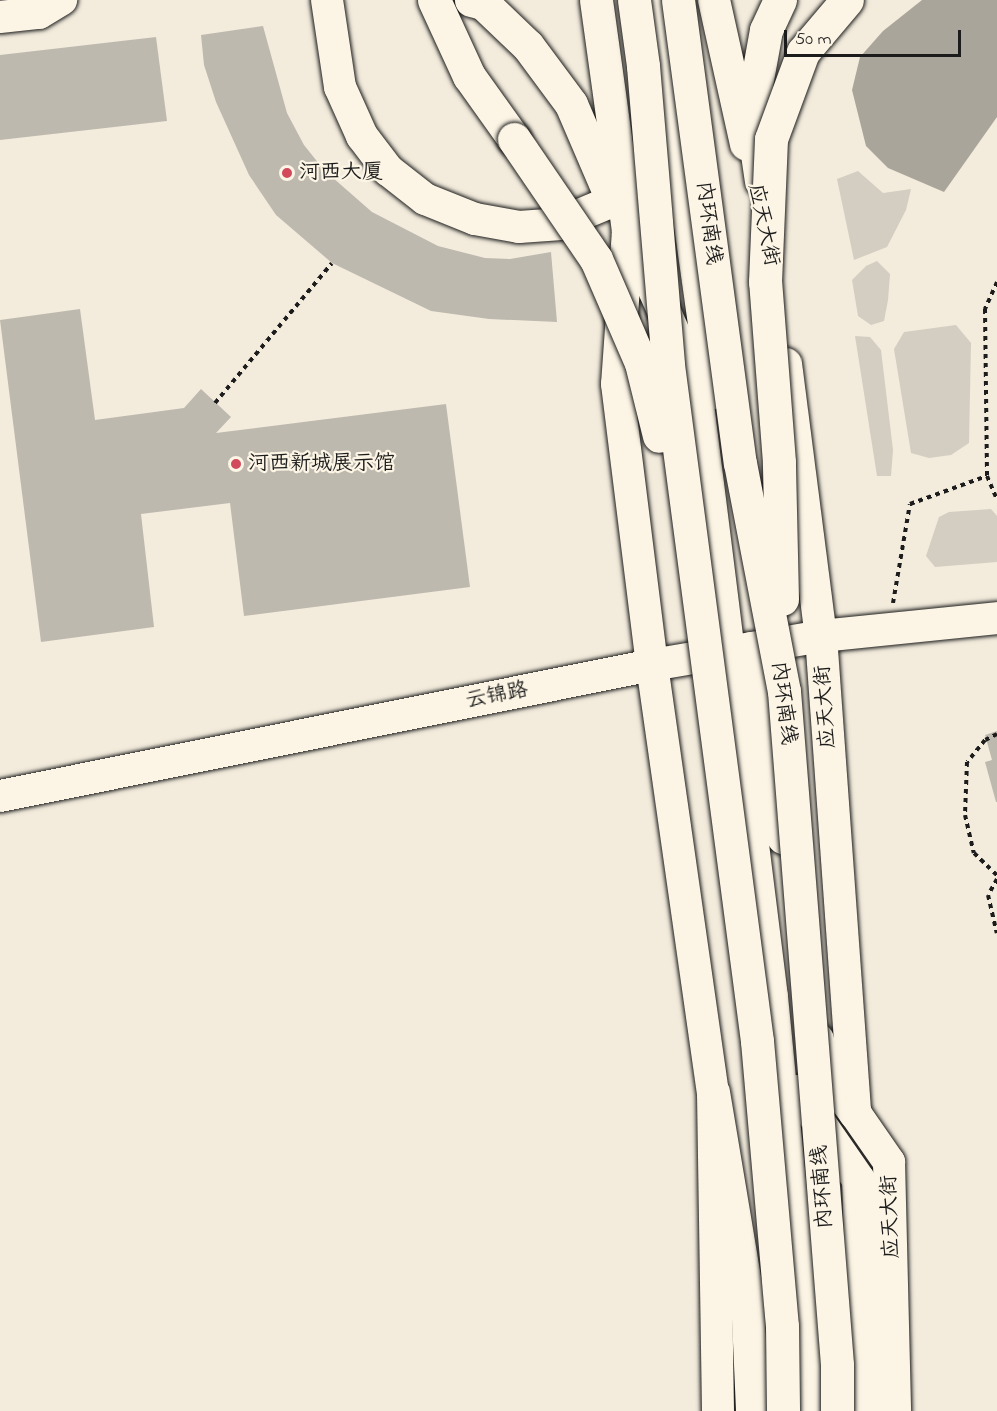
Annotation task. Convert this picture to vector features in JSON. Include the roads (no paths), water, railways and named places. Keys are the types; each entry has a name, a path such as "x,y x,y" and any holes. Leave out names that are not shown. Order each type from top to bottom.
{"main road":[{"path":"434,0 469,76 596,259 641,363 702,617"},
{"path":"471,0 483,3 528,46 571,104 694,379 739,650 822,1067 855,1113"},
{"path":"596,0 628,231"},
{"path":"634,0 643,66 668,365 757,1041 782,1326 783,1411"},
{"path":"658,0 797,1091 816,1332 817,1411"},
{"name":"内环南线","path":"678,0 740,463 784,691 837,1365 837,1411"},
{"path":"774,272 751,113 766,30 780,0"},
{"path":"784,691 779,462 765,282 771,139 803,52 847,0"},
{"path":"739,650 804,1333 805,1411"},
{"path":"797,1091 858,1179 865,1411"},
{"path":"713,1092 747,1295 752,1411"}],"street":[{"path":"0,17 39,13 61,0"},
{"path":"327,0 340,87 362,136 388,170 425,199 475,219 519,227 558,225 613,201"},
{"name":"应天大街","path":"714,0 774,272 821,636 855,1113 889,1162 896,1411"},
{"path":"628,231 617,384 652,665 713,1092 718,1411"},
{"name":"云锦路","path":"0,796 652,665 821,636 997,618"}],"place":[{"name":"河西大厦","path":"287,173"},
{"name":"河西新城展示馆","path":"236,464"}]}
